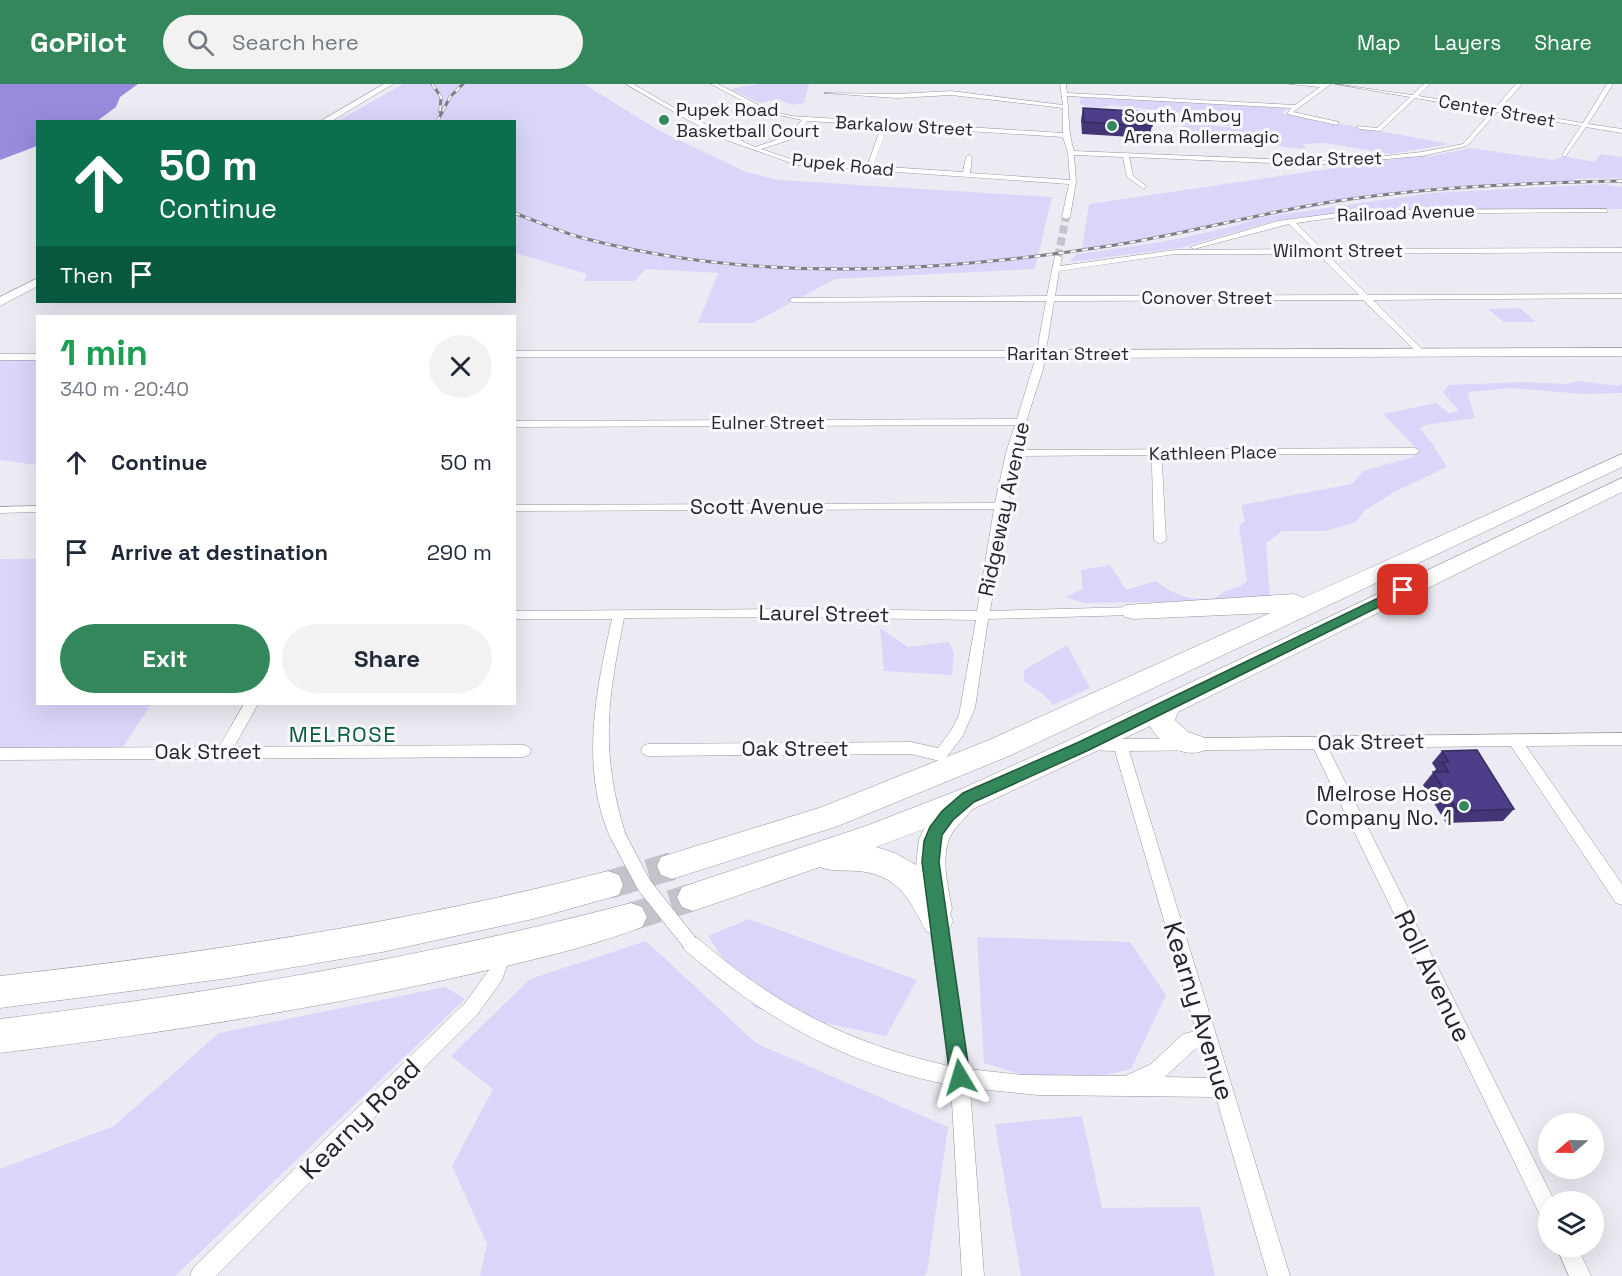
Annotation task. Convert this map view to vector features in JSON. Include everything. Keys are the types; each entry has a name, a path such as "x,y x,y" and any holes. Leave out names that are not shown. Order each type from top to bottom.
{"highway":[{"path":"672,866 796,828 899,790 1016,741 1612,464 1622,451"},
{"path":"693,897 873,836 969,798 1084,746 1622,484"},
{"path":"1133,611 1260,606 1329,594"},
{"path":"1168,704 1162,714 1162,723 1178,739 1193,744"},
{"path":"899,790 921,775 940,755"},
{"path":"937,921 931,862 932,841 941,823 969,798"},
{"path":"807,859 858,857 884,860 894,864 915,882 937,921"},
{"path":"0,992 149,975 305,951 477,918 608,885"},
{"path":"0,1036 222,1007 355,983 503,951 631,917"}],"street":[{"path":"326,120 388,84"},
{"name":"Pupek Road","path":"629,84 704,128 756,149 797,162 1073,182"},
{"name":"Barkalow Street","path":"714,84 766,111 805,120 1066,135"},
{"path":"1063,84 1067,107 1066,135 1071,153 1073,182 1066,216"},
{"path":"1292,84 1327,85"},
{"path":"1301,84 1309,99"},
{"name":"Center Street","path":"1338,84 1622,131"},
{"path":"1359,127 1378,130 1427,84"},
{"name":"Cedar Street","path":"1071,153 1179,159 1209,157 1317,162 1395,157 1466,145 1519,84"},
{"path":"1565,155 1610,84"},
{"path":"1327,85 1289,112 1337,123"},
{"path":"827,93 897,96 951,93 1067,107"},
{"path":"1064,94 1296,107"},
{"path":"318,120 354,103"},
{"path":"756,149 791,139 797,134 805,120"},
{"path":"869,168 885,125"},
{"path":"1126,156 1130,177 1144,187"},
{"path":"966,175 969,157"},
{"name":"Railroad Avenue","path":"1175,252 1290,221 1360,212 1606,211"},
{"path":"1290,221 1420,352"},
{"name":"Wilmont Street","path":"1056,269 1175,252 1622,250"},
{"name":"Ridgeway Avenue","path":"940,755 957,736 965,717 1000,506 1011,453 1035,382 1058,257"},
{"path":"0,291 36,271"},
{"path":"0,302 36,282"},
{"name":"Conover Street","path":"793,300 1622,296"},
{"name":"Raritan Street","path":"516,354 1622,352"},
{"path":"0,357 36,357"},
{"name":"Eulner Street","path":"516,424 1021,422"},
{"name":"Kathleen Place","path":"1011,453 1415,451"},
{"path":"1153,453 1157,464 1160,540"},
{"name":"Scott Avenue","path":"516,508 1000,506"},
{"path":"0,510 36,509"},
{"name":"Laurel Street","path":"516,615 982,615 1133,611"},
{"path":"619,614 604,684 599,739 604,793 618,836 655,901 690,943 753,996 831,1040 897,1063 960,1077 1018,1084 1222,1088"},
{"path":"224,752 250,705"},
{"name":"Oak Street","path":"1084,746 1622,739"},
{"path":"1515,741 1622,898"},
{"name":"Roll Avenue","path":"1318,743 1539,1191"},
{"name":"Kearny Avenue","path":"1120,745 1279,1276"},
{"name":"Oak Street","path":"648,750 911,748 927,750 940,755"},
{"name":"Oak Street","path":"0,754 524,751"},
{"path":"937,921 960,1077 974,1276"},
{"name":"Kearny Road","path":"201,1276 471,1009 496,974 503,951"},
{"path":"1119,1086 1158,1071 1190,1041 1207,1038"},
{"path":"1571,1257 1580,1276"}],"shaded area":[{"path":"0,84 138,84 120,97 116,107 98,120 36,120 36,146 0,160"},
{"path":"403,84 584,84 658,130 746,172 779,180 1052,197 1035,269 835,279 753,323 698,323 718,273 645,269 635,281 584,281 587,274 516,253 516,120 340,120"},
{"path":"759,84 809,84 804,103 793,105 778,99 760,103 730,89"},
{"path":"1080,97 1283,107 1287,109 1282,113 1450,144 1391,154 1325,143 1302,144 1307,149 1221,141 1160,144 1151,142 1188,138 1189,130 1172,120 1148,113 1230,128 1210,116 1110,105 1091,107 1080,104"},
{"path":"1470,148 1554,160 1563,156 1595,162 1600,154 1622,157 1622,178 1573,179 1579,181 1385,194 1256,218 1431,193 1603,184 1622,187 1622,209 1363,210 1278,220 1180,248 1069,262 1077,254 1190,236 1256,219 1082,249 1089,204 1416,156 1431,156"},
{"path":"1520,308 1536,322 1504,322 1488,309"},
{"path":"0,357 36,357 36,465 0,460"},
{"path":"1578,381 1618,386 1622,384 1622,393 1583,394 1511,388 1470,392 1468,396 1475,418 1425,425 1420,429 1447,467 1394,492 1364,511 1356,522 1325,531 1282,531 1266,543 1270,596 1168,602 1084,603 1065,597 1083,589 1081,570 1110,565 1126,590 1156,581 1169,590 1190,598 1216,597 1247,581 1239,526 1245,521 1241,505 1352,484 1363,471 1413,457 1419,451 1383,414 1436,403 1449,413 1459,411 1443,392 1449,385 1524,382 1567,384"},
{"path":"0,559 36,559 36,705 150,705 119,753 0,754"},
{"path":"880,628 908,647 949,642 954,652 952,675 884,671"},
{"path":"1067,645 1090,688 1053,705 1044,695 1024,681 1024,670"},
{"path":"749,919 917,980 886,1036 755,1008 708,936"},
{"path":"977,937 1130,942 1166,995 1131,1069 1058,1086 984,1063"},
{"path":"646,941 756,1043 948,1127 927,1272 924,1276 480,1276 487,1244 452,1166 493,1089 451,1056 530,979"},
{"path":"445,987 465,999 175,1276 0,1276 0,1169 114,1126 219,1033"},
{"path":"1082,1116 1102,1208 1200,1207 1215,1276 1021,1276 995,1124"}],"building":[{"path":"1083,108 1149,112 1152,126 1084,122"},
{"path":"1477,750 1514,809 1457,811 1433,772 1449,772 1442,762 1449,762 1442,751"}],"tunnel":[{"path":"1058,257 1066,217"},
{"path":"608,885 672,866"},
{"path":"631,917 693,897"}],"railway":[{"path":"432,84 441,97 440,112"},
{"path":"438,120 450,97 463,84"},
{"path":"516,214 583,238 647,252 713,262 845,269 911,267 1044,255 1163,236 1324,203 1398,193 1473,187 1622,181"}],"place":[{"name":"Pupek Road Basketball Court","path":"664,120"},
{"name":"South Amboy Arena Rollermagic","path":"1112,126"},
{"name":"Melrose Hose Company No. 1","path":"1464,806"}],"district":[{"name":"MELROSE","path":"343,734"}],"route":[{"path":"960,1077 934,900 930,851 935,832 948,815 969,798 1084,746 1403,590"}]}
